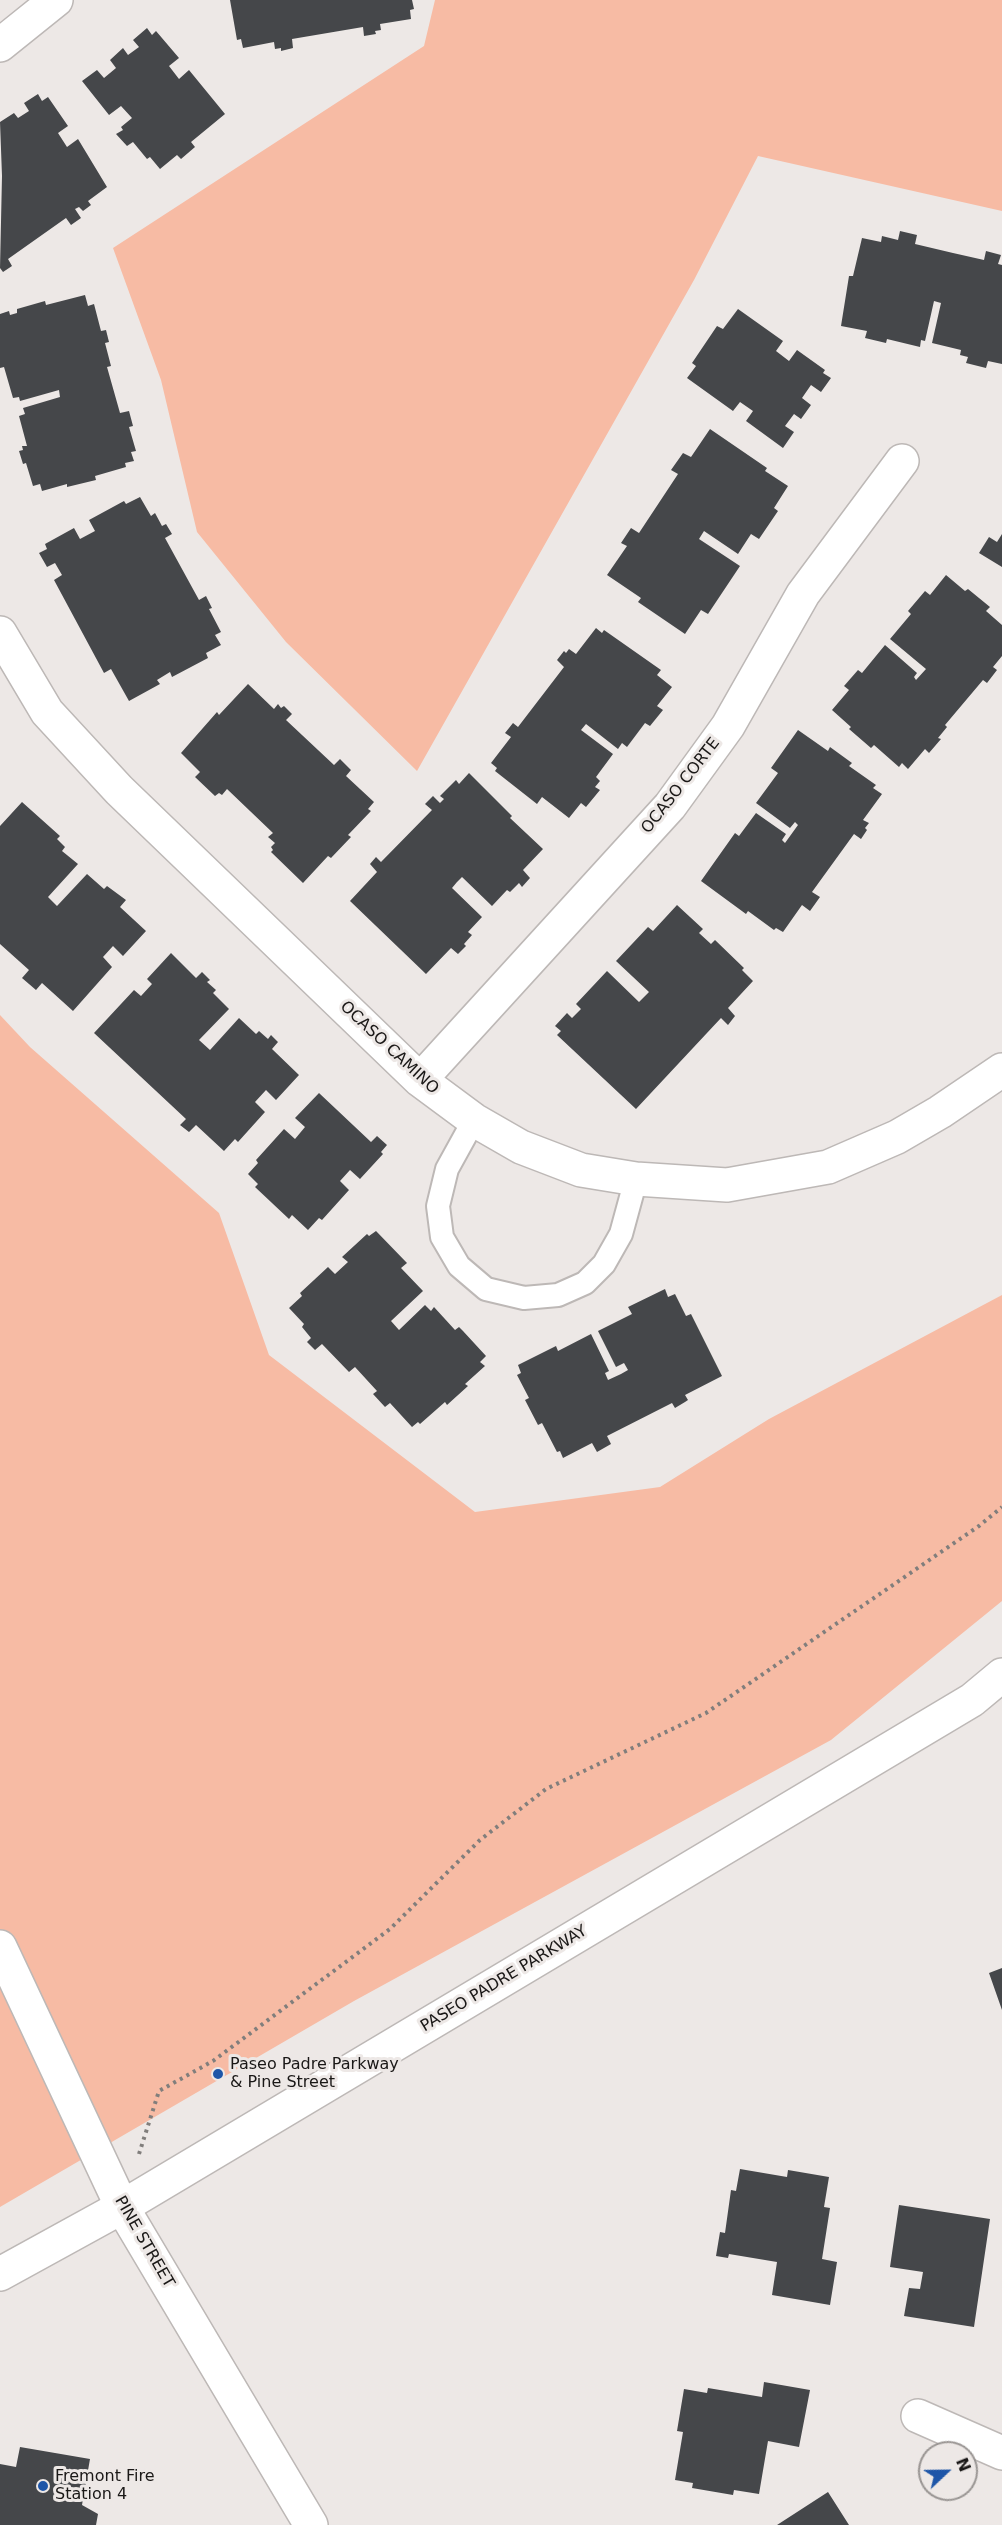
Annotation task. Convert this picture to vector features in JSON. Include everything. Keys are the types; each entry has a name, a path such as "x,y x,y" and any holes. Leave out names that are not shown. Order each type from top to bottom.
{"street":[{"path":"0,45 56,0"},
{"name":"OCASO CORTE","path":"420,1080 670,806 728,726 803,594 902,461"},
{"name":"OCASO CAMINO","path":"0,633 47,712 119,790 420,1080 474,1120 521,1147 581,1170 636,1179 727,1185 828,1167 897,1137 940,1112 1002,1070"},
{"name":"PASEO PADRE PARKWAY","path":"0,2274 122,2207 972,1700 1002,1675"},
{"name":"PINE STREET","path":"0,1947 122,2207 311,2525"},
{"path":"918,2416 1002,2453"}],"lane":[{"path":"474,1120 447,1169 438,1206 442,1237 459,1266 486,1289 524,1298 558,1295 585,1282 604,1264 621,1234 636,1179"}],"path":[{"path":"122,2207 159,2091 213,2061 390,1929 480,1840 546,1789 706,1713 979,1526 1002,1507"}],"shaded area":[{"path":"435,0 1002,0 1002,211 758,156 694,280 417,771 286,642 197,532 161,380 113,248 424,46"},
{"path":"0,1015 30,1047 219,1213 269,1355 475,1512 660,1487 769,1419 1002,1295 1002,1601 831,1740 354,2001 0,2207"}],"building":[{"path":"230,0 412,0 414,9 410,10 411,19 380,24 381,30 375,31 376,34 364,36 363,27 292,39 293,48 281,51 281,48 275,49 274,42 243,48 241,39 237,40"},
{"path":"147,28 152,35 156,31 179,58 169,66 179,79 189,70 225,114 191,142 195,147 181,159 177,155 160,169 150,157 147,159 133,142 127,146 116,134 123,130 121,127 132,118 121,106 109,115 82,81 97,70 104,78 116,68 110,60 123,48 128,55 139,47 133,40"},
{"path":"38,94 42,101 48,97 68,126 58,133 67,147 78,139 107,187 88,201 91,205 83,211 79,207 75,209 81,218 71,225 66,218 8,259 12,266 3,272 0,268 2,176 0,122 14,113 18,118 29,111 24,103"},
{"path":"900,231 917,235 915,244 984,260 986,251 1001,255 998,264 1002,265 1002,364 988,361 986,368 966,363 968,357 960,355 961,350 932,343 941,303 934,301 925,341 921,340 920,347 887,339 886,343 865,338 867,331 841,326 849,276 853,276 862,238 881,242 882,236 898,240"},
{"path":"85,295 88,306 94,304 101,331 106,330 109,342 105,343 111,366 107,367 120,413 129,411 133,426 129,427 136,451 131,452 134,461 125,463 126,467 95,476 96,480 67,487 67,484 42,491 40,484 33,486 26,463 23,464 19,451 23,450 22,446 27,446 19,416 25,414 23,408 60,397 59,390 20,401 19,397 13,398 4,367 0,368 0,314 9,311 10,315 17,313 17,309 45,301 46,305"},
{"path":"738,309 783,341 776,351 789,361 797,350 825,370 823,373 831,378 821,392 811,385 802,398 811,405 801,419 794,414 785,426 794,432 783,448 746,421 753,411 740,402 733,411 687,378 696,366 692,363 717,326 723,329"},
{"path":"710,429 767,468 765,471 788,486 774,508 778,511 759,539 751,534 738,554 704,531 699,539 740,566 708,614 701,610 685,634 638,602 641,598 607,575 627,546 621,543 631,528 639,533 678,474 671,470 683,453 691,457"},
{"path":"140,497 151,516 155,513 162,526 166,524 172,534 165,538 199,600 206,596 212,608 209,609 221,632 215,635 221,645 206,653 208,658 172,677 170,672 157,680 160,684 129,701 111,669 104,673 54,580 62,575 55,563 47,567 39,553 47,549 45,544 74,528 80,539 95,531 89,520 124,501 126,504"},
{"path":"1002,534 1002,567 979,553 989,537 997,542"},
{"path":"946,575 990,607 986,611 1002,625 1002,656 993,667 997,670 987,683 983,680 945,725 947,727 938,738 941,739 929,753 925,749 908,769 902,763 899,767 874,745 871,748 832,710 849,690 844,686 858,670 862,673 885,645 917,673 914,677 916,680 926,669 890,639 911,614 908,611 925,591 930,595"},
{"path":"596,628 602,633 604,630 661,670 657,675 672,687 657,706 663,710 650,726 645,723 627,747 622,743 618,749 586,724 581,730 613,754 596,777 600,781 595,787 600,790 586,807 581,803 569,818 542,797 537,804 495,771 497,768 491,763 511,737 505,733 513,723 518,727 564,667 557,660 564,651 566,653 569,649 576,654"},
{"path":"248,684 274,709 278,704 281,708 284,706 292,714 286,720 334,765 340,759 351,770 346,776 374,802 368,809 371,811 348,835 351,837 331,858 328,856 303,883 271,852 273,850 271,847 275,843 268,837 273,833 227,789 222,795 219,793 215,796 195,777 200,772 181,753 217,712 219,715"},
{"path":"798,730 828,751 830,747 852,763 849,766 876,785 873,788 882,794 863,820 869,823 861,839 854,834 812,892 820,897 810,911 802,905 783,932 776,928 774,930 748,911 746,914 701,881 735,833 739,836 756,813 786,834 782,840 785,843 798,825 795,822 790,828 756,803 778,773 771,768"},
{"path":"469,773 512,816 510,818 543,849 523,870 530,878 522,887 519,883 510,892 507,890 492,906 462,877 457,882 452,888 482,917 468,932 472,935 464,944 466,946 458,954 451,948 426,974 350,901 377,872 370,864 376,857 381,862 432,810 425,804 433,796 440,803 444,799 440,796 456,780 459,784"},
{"path":"22,802 60,836 57,839 65,847 62,851 78,864 48,897 57,906 87,874 104,889 107,886 126,900 120,907 146,931 123,956 113,946 103,957 112,967 73,1011 42,983 36,990 22,978 29,970 0,944 0,826"},
{"path":"677,905 703,929 699,933 711,944 715,940 744,968 742,970 753,981 728,1008 735,1016 728,1025 721,1018 636,1109 557,1035 561,1031 555,1026 567,1013 572,1018 581,1009 576,1004 607,971 639,1002 649,992 616,961 648,927 653,931"},
{"path":"171,953 196,978 202,972 210,980 207,982 216,990 213,993 229,1009 199,1040 210,1050 239,1018 256,1034 259,1031 268,1039 271,1035 278,1042 272,1049 299,1075 276,1100 266,1090 255,1102 265,1112 238,1142 235,1139 224,1151 196,1125 189,1132 180,1125 186,1119 94,1033 134,990 141,996 152,984 147,979"},
{"path":"319,1093 371,1142 377,1136 387,1145 381,1152 383,1154 360,1179 350,1170 340,1181 349,1190 322,1220 319,1218 308,1230 292,1215 289,1219 255,1187 258,1184 248,1174 258,1163 256,1160 284,1129 295,1139 305,1127 295,1118"},
{"path":"376,1231 407,1263 401,1268 423,1291 391,1321 399,1330 425,1305 431,1311 434,1307 455,1330 459,1327 486,1356 480,1362 485,1366 465,1384 468,1386 447,1405 445,1402 420,1424 418,1422 412,1427 390,1403 385,1407 373,1394 377,1391 355,1367 349,1372 322,1344 315,1350 307,1342 311,1338 302,1327 304,1324 289,1308 302,1296 300,1293 328,1267 335,1274 348,1262 342,1257 367,1234 369,1236"},
{"path":"665,1289 668,1297 675,1294 686,1316 691,1314 722,1376 685,1395 688,1400 675,1408 672,1403 607,1436 611,1444 597,1452 592,1443 563,1458 560,1451 557,1452 542,1423 538,1425 525,1400 529,1398 517,1375 521,1373 518,1365 556,1346 558,1351 591,1334 609,1371 605,1373 608,1380 621,1374 628,1370 624,1363 616,1367 598,1331 632,1314 628,1307"},
{"path":"1002,1968 1002,2010 989,1973"},
{"path":"740,2169 787,2177 788,2170 829,2177 824,2207 830,2208 822,2259 837,2262 830,2305 772,2295 777,2262 729,2254 728,2258 716,2256 720,2232 725,2233 731,2190 736,2191"},
{"path":"899,2205 990,2219 974,2327 904,2316 909,2288 920,2289 923,2272 890,2267"},
{"path":"764,2382 810,2390 799,2447 768,2441 759,2494 734,2490 733,2495 692,2488 693,2483 675,2480 683,2432 677,2431 684,2389 707,2393 708,2388 762,2397"},
{"name":"Fremont Fire Station 4","path":"20,2447 90,2459 82,2505 98,2514 96,2525 0,2525 0,2464 16,2467"},
{"path":"828,2492 849,2525 777,2525"}],"place":[{"name":"Paseo Padre Parkway & Pine Street","path":"218,2074"},
{"name":"Fremont Fire Station 4","path":"43,2486"}]}
